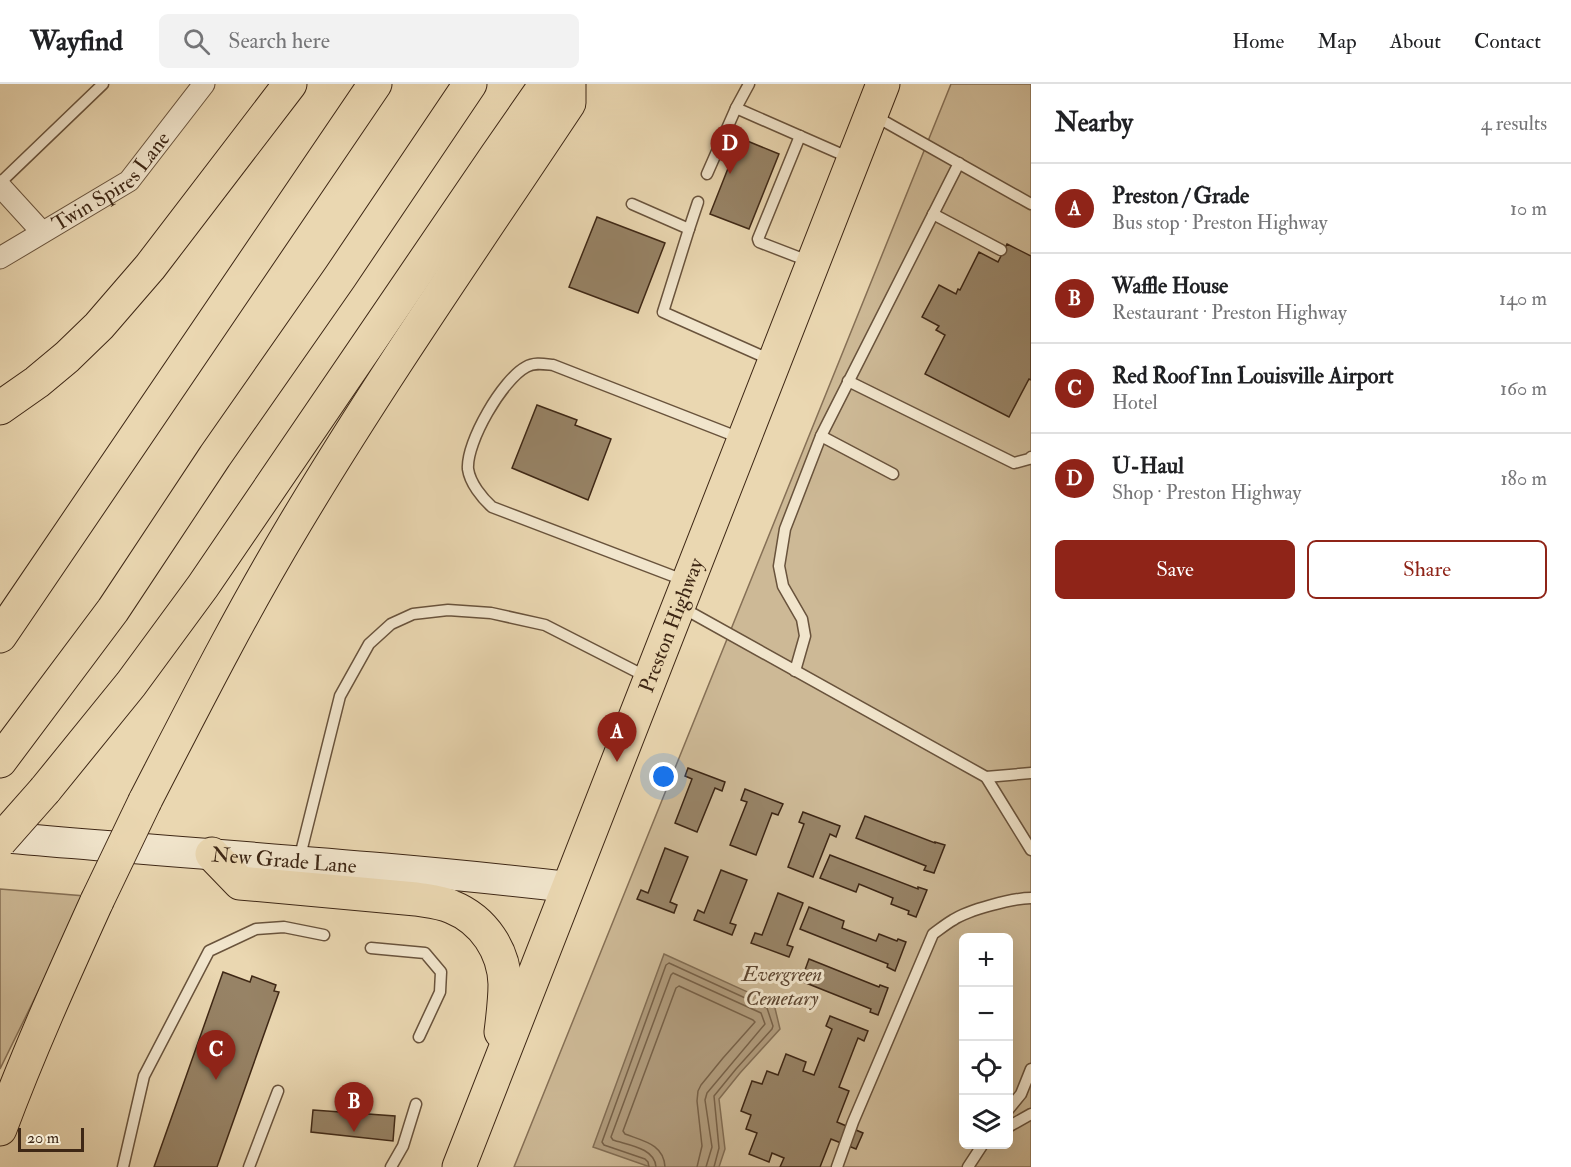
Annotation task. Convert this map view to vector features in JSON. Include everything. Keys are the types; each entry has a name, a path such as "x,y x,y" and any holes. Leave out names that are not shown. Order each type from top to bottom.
{"main road":[{"path":"0,408 37,382 99,326 150,267 290,84"},
{"path":"0,636 375,84"},
{"path":"0,761 113,610 215,456 340,277 470,84"},
{"path":"0,841 45,790 131,684 203,586 546,84"},
{"path":"0,1129 23,1067 97,900 206,682 293,527 352,431 569,103 569,84"},
{"name":"Preston Highway","path":"459,1167 883,84"},
{"name":"New Grade Lane","path":"0,837 299,861 568,887"},
{"path":"212,854 240,883 433,902 451,906 475,920 496,947 504,976 499,1065"}],"street":[{"name":"Twin Spires Lane","path":"0,258 129,181 204,84"},
{"path":"0,184 42,232"}],"lane":[{"path":"0,184 104,84"},
{"path":"706,174 749,84"},
{"path":"736,108 853,160"},
{"path":"871,114 1031,204"},
{"path":"800,136 758,239 759,242 812,263"},
{"path":"795,671 805,636 802,619 783,586 779,566 784,529 821,436 959,164"},
{"path":"698,202 663,312 774,361"},
{"path":"632,204 689,229"},
{"path":"933,214 1000,250"},
{"path":"743,439 553,365 528,365 514,374 484,419 474,441 468,470 482,498 492,507 683,594 795,671 986,777 1031,850"},
{"path":"849,381 1014,463 1031,457"},
{"path":"821,436 893,474"},
{"path":"299,861 340,696 369,644 391,624 413,614 448,610 490,613 545,625 650,679"},
{"path":"986,777 1031,773"},
{"path":"837,1167 853,1122 933,934 954,919 989,906 1031,898"},
{"path":"123,1167 144,1076 209,951 256,929 284,927 324,935"},
{"path":"371,948 424,953 441,972 440,992 419,1037"},
{"path":"1013,1104 1021,1094 1031,1069"},
{"path":"249,1167 278,1091"},
{"path":"391,1167 403,1146 416,1104"},
{"path":"1013,1124 1031,1114"},
{"path":"968,1167 980,1149"}],"green space":[{"name":"Evergreen Cemetary","path":"951,84 1031,84 1031,1167 514,1167"},
{"path":"0,889 85,896 0,1069"}],"water":[{"path":"664,954 774,1004 780,1029 719,1099 725,1149 719,1167 650,1167 593,1147"}],"building":[{"path":"740,138 779,154 749,229 710,214"},
{"path":"597,217 665,243 638,313 569,287"},
{"path":"1007,244 1031,256 1031,380 1029,379 1009,417 925,374 945,335 936,330 939,326 922,317 939,285 956,294 979,252 998,262"},
{"path":"537,405 577,420 575,425 611,439 588,500 512,468"},
{"path":"688,768 725,782 722,791 715,788 697,832 675,823 692,779 685,776"},
{"path":"745,789 783,804 778,815 772,813 756,855 730,845 747,802 741,800"},
{"path":"803,812 840,826 836,837 830,834 813,877 788,867 804,824 799,822"},
{"path":"865,816 945,845 934,873 924,870 926,866 856,838"},
{"path":"665,848 688,857 670,902 677,905 674,913 637,899 641,890 648,893"},
{"path":"830,855 918,889 918,887 927,890 916,917 908,914 909,911 891,904 893,898 859,884 856,892 820,878"},
{"path":"721,870 747,880 730,923 736,925 732,935 694,920 698,910 704,913"},
{"path":"778,893 803,903 787,945 793,947 789,957 751,943 755,933 762,935"},
{"path":"809,907 844,921 842,928 876,941 879,934 906,942 895,971 887,967 888,964 800,929"},
{"path":"809,959 879,987 880,985 888,988 878,1015 870,1012 871,1009 801,981"},
{"path":"223,972 250,982 252,976 276,985 274,991 279,992 217,1167 154,1167"},
{"path":"830,1016 868,1031 864,1041 858,1038 839,1087 849,1091 837,1122 863,1133 856,1149 831,1139 820,1167 780,1167 784,1158 772,1153 769,1162 749,1154 757,1133 746,1129 751,1115 741,1111 752,1081 762,1084 767,1071 778,1075 786,1054 806,1062 803,1071 814,1075 832,1029 826,1026"},
{"path":"313,1110 395,1116 393,1141 311,1132"}],"place":[{"name":"U-Haul","path":"730,174"},
{"name":"Preston / Grade","path":"617,762"},
{"name":"Red Roof Inn Louisville Airport","path":"216,1080"},
{"name":"Waffle House","path":"354,1132"}]}
